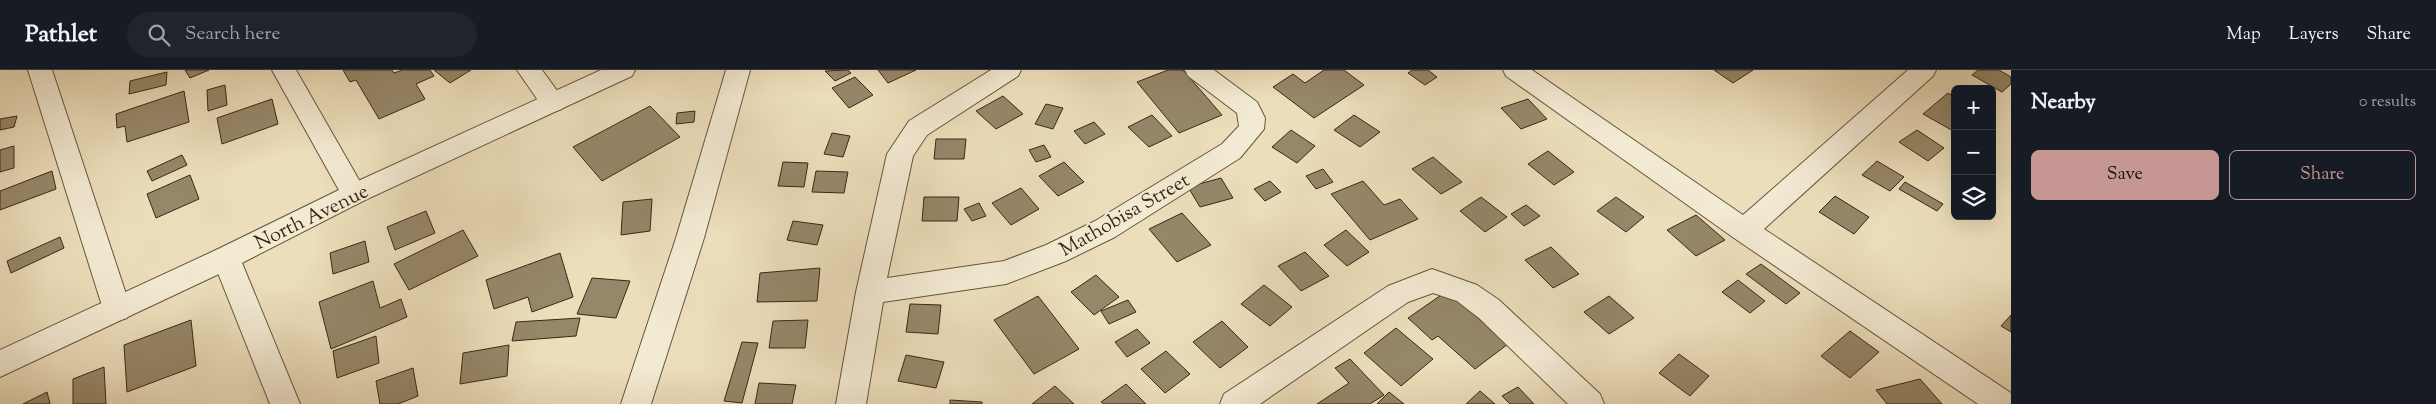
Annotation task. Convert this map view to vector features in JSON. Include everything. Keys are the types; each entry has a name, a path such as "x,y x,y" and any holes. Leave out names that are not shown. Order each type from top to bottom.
{"street":[{"path":"40,70 117,309"},
{"path":"284,70 354,194"},
{"path":"529,70 553,103"},
{"name":"North Avenue","path":"0,364 226,258 354,194 623,70"},
{"path":"636,404 690,238 738,70"},
{"path":"850,404 870,292 900,154 918,128 1009,70"},
{"name":"Mathobisa Street","path":"870,292 1006,272 1056,253 1105,229 1231,151 1251,129 1252,118 1248,108 1197,70"},
{"path":"1515,70 1744,230 2003,404"},
{"path":"1744,230 1924,70"},
{"path":"226,258 285,404"},
{"path":"1235,404 1398,294 1432,282 1467,292 1489,309 1589,404"}],"building":[{"path":"185,70 209,70 190,78"},
{"path":"343,70 392,70 394,73 402,70 430,70 434,76 416,84 425,99 379,119 356,80 350,82"},
{"path":"434,70 471,70 450,83"},
{"path":"848,70 851,73 835,81 825,71"},
{"path":"878,70 916,70 888,83"},
{"path":"1168,70 1183,70 1222,115 1179,133 1137,82"},
{"path":"1324,70 1344,70 1364,85 1314,118 1273,87 1293,74 1305,83"},
{"path":"1412,70 1428,70 1437,77 1425,85 1408,73"},
{"path":"1714,70 1753,70 1733,83"},
{"path":"1978,70 1999,70 2011,77 2011,84 2002,92 1996,89 1996,85 1990,85 1972,75"},
{"path":"167,72 166,85 129,94 130,81"},
{"path":"855,77 873,95 849,108 832,88"},
{"path":"225,85 227,105 208,111 207,90"},
{"path":"184,91 189,122 127,142 125,126 117,128 116,114"},
{"path":"1948,93 1951,95 1951,130 1923,114"},
{"path":"1003,96 1023,114 996,129 976,111"},
{"path":"272,99 278,124 222,144 217,118"},
{"path":"1528,99 1547,119 1521,129 1501,108"},
{"path":"1046,104 1063,108 1053,129 1035,124"},
{"path":"650,106 680,137 602,181 573,147"},
{"path":"695,111 694,122 676,124 677,113"},
{"path":"1152,115 1172,136 1149,147 1128,127"},
{"path":"1354,115 1380,132 1360,147 1334,130"},
{"path":"17,116 14,127 0,130 0,119"},
{"path":"1094,122 1105,134 1085,144 1074,131"},
{"path":"1291,130 1315,146 1297,163 1272,147"},
{"path":"1917,130 1944,148 1928,161 1899,142"},
{"path":"832,133 850,136 843,157 824,154"},
{"path":"936,139 966,139 964,159 934,159"},
{"path":"1044,145 1051,157 1036,162 1029,150"},
{"path":"14,146 14,168 0,172 0,150"},
{"path":"1548,151 1574,172 1554,185 1528,164"},
{"path":"182,155 187,165 152,181 147,171"},
{"path":"1433,157 1462,182 1441,194 1412,169"},
{"path":"1877,161 1904,177 1890,191 1862,175"},
{"path":"783,162 808,163 804,187 778,186"},
{"path":"1064,162 1084,182 1058,196 1039,176"},
{"path":"1323,169 1333,182 1316,189 1306,176"},
{"path":"52,171 56,189 0,210 0,191"},
{"path":"816,171 848,172 844,193 812,192"},
{"path":"190,175 199,199 156,218 147,194"},
{"path":"1221,178 1233,198 1200,207 1188,187"},
{"path":"1270,181 1281,192 1265,201 1254,189"},
{"path":"1363,181 1384,205 1400,199 1418,219 1370,240 1331,194"},
{"path":"1905,182 1943,204 1937,211 1899,189"},
{"path":"1021,188 1039,209 1011,225 992,203"},
{"path":"1835,196 1869,217 1854,234 1819,212"},
{"path":"924,197 959,197 957,221 922,221"},
{"path":"1481,197 1507,217 1485,232 1460,211"},
{"path":"1616,197 1644,217 1626,232 1597,211"},
{"path":"652,199 650,231 621,235 623,202"},
{"path":"979,203 986,216 972,221 964,209"},
{"path":"1526,205 1540,216 1524,226 1511,214"},
{"path":"426,211 435,233 395,250 387,227"},
{"path":"1182,213 1211,245 1177,262 1149,229"},
{"path":"1696,215 1725,240 1696,256 1667,230"},
{"path":"793,221 823,225 817,245 787,240"},
{"path":"463,230 478,256 409,290 394,264"},
{"path":"1346,230 1369,252 1347,266 1324,245"},
{"path":"60,237 64,248 11,273 7,261"},
{"path":"365,241 369,262 333,274 330,253"},
{"path":"1551,247 1579,274 1553,288 1525,260"},
{"path":"1305,252 1329,276 1301,291 1278,266"},
{"path":"560,253 573,297 532,312 528,297 494,309 486,280"},
{"path":"1761,264 1800,293 1786,304 1746,274"},
{"path":"820,268 817,301 757,302 760,273"},
{"path":"1096,275 1119,297 1094,315 1071,292"},
{"path":"592,278 630,281 616,318 577,314"},
{"path":"1738,280 1765,301 1750,313 1722,292"},
{"path":"373,281 380,308 401,299 407,317 331,349 319,302"},
{"path":"1264,285 1292,307 1270,326 1241,304"},
{"path":"1447,291 1508,344 1475,369 1438,336 1432,340 1408,318"},
{"path":"1038,296 1079,349 1034,374 994,320"},
{"path":"1609,296 1634,318 1609,334 1584,312"},
{"path":"1128,300 1136,312 1109,324 1101,311"},
{"path":"910,304 941,305 938,334 906,332"},
{"path":"2011,315 2011,332 2001,326"},
{"path":"580,318 576,336 512,341 516,322"},
{"path":"191,320 196,366 127,392 124,345"},
{"path":"808,320 805,348 769,348 773,321"},
{"path":"1222,321 1248,347 1220,368 1193,342"},
{"path":"1396,328 1433,359 1401,386 1364,353"},
{"path":"1137,329 1150,343 1127,357 1115,342"},
{"path":"1850,331 1879,352 1850,378 1821,356"},
{"path":"376,336 379,363 337,378 333,351"},
{"path":"742,342 758,343 742,403 724,401"},
{"path":"509,345 507,376 460,384 463,353"},
{"path":"1166,351 1190,374 1165,393 1141,369"},
{"path":"1679,354 1709,376 1690,396 1659,373"},
{"path":"906,355 944,362 936,388 898,381"},
{"path":"1350,359 1384,395 1370,404 1317,404 1349,383 1335,368"},
{"path":"104,367 106,404 73,404 73,379"},
{"path":"413,368 418,396 398,404 380,404 376,381"},
{"path":"1920,379 1942,404 1887,404 1876,390"},
{"path":"759,383 796,385 792,404 755,404"},
{"path":"1126,384 1146,404 1104,404 1101,402"},
{"path":"1055,386 1074,404 1032,404"},
{"path":"1518,387 1534,404 1510,404 1502,396"},
{"path":"1480,391 1495,404 1466,404"},
{"path":"47,392 50,404 23,404"},
{"path":"1389,392 1404,404 1377,404"},
{"path":"950,400 982,402 982,404 950,404"}]}
